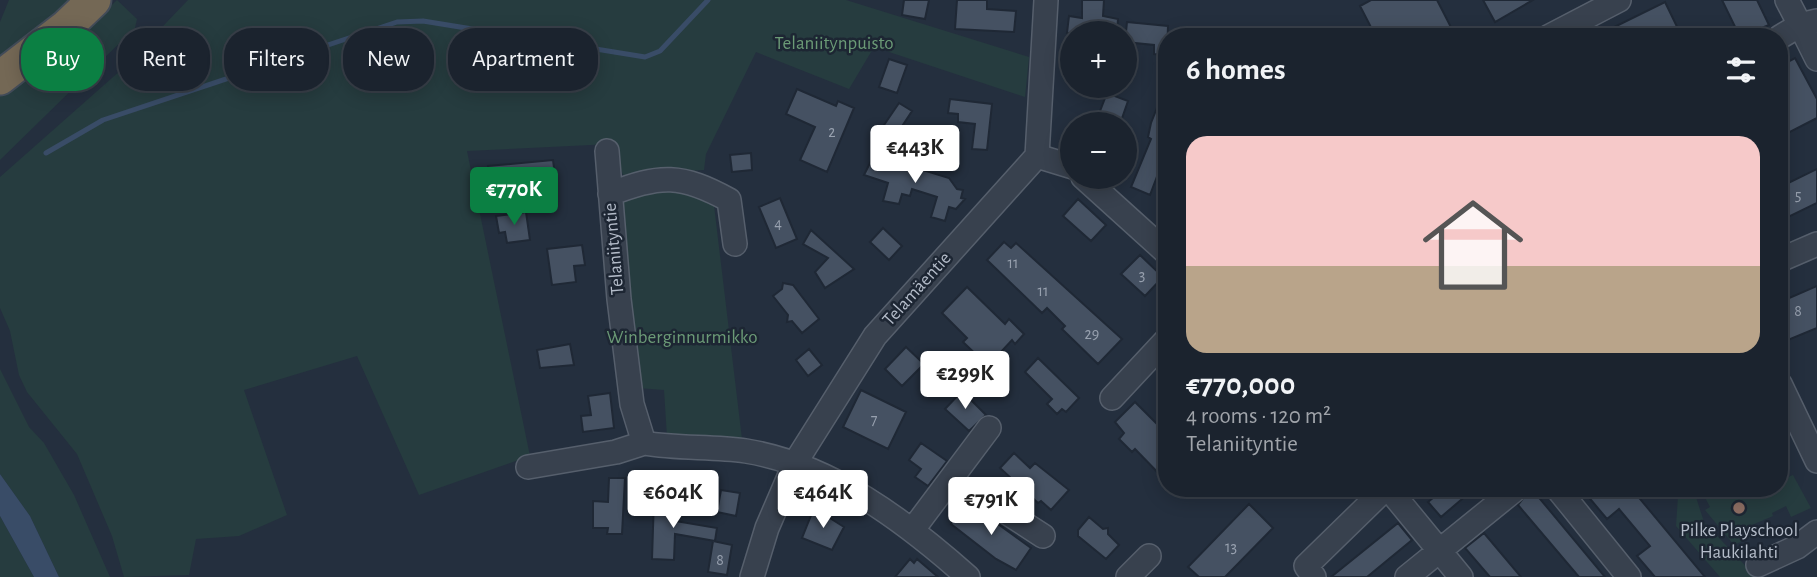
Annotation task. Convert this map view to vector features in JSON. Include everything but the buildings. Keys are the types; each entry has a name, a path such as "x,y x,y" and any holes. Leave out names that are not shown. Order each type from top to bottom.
{"highway":[{"path":"0,78 57,35 94,0"}],"street":[{"path":"1046,0 1037,156 1060,163"},
{"path":"1565,28 1619,0"},
{"path":"1787,0 1809,23 1817,59"},
{"path":"1788,33 1809,23"},
{"name":"Telaniityntie","path":"607,151 632,404 644,443"},
{"name":"Telamäentie","path":"752,577 767,528 795,463 875,336 1037,156"},
{"path":"610,194 662,179 686,180 729,200 735,244"},
{"path":"1096,189 1158,245"},
{"path":"1788,257 1817,244"},
{"path":"1112,398 1158,349"},
{"path":"1788,401 1817,461"},
{"path":"914,528 989,428"},
{"path":"527,467 616,452 644,443 745,451 795,463 914,528 968,577"},
{"path":"966,491 986,499 1043,536"},
{"path":"1310,571 1379,497"},
{"path":"1394,497 1461,577"},
{"path":"1407,577 1506,497"},
{"path":"1564,497 1629,577"},
{"path":"1758,565 1797,547 1817,532"},
{"path":"1128,577 1149,556"}],"green space":[{"path":"9,0 74,0 41,28 21,28 21,44 0,62 0,22"},
{"path":"117,0 137,19 135,28 118,28 118,45 104,58 104,28 88,28"},
{"name":"Telaniitynpuisto","path":"188,0 846,0 1029,57 1025,97 874,47 849,89 756,52 706,154 704,170 623,175 612,144 467,151 530,456 419,495 357,356 244,390 287,515 239,536 196,539 189,575 124,577 112,536 77,454 27,392 19,375 10,331 0,308 0,177 97,91 104,91 104,85 118,73 118,91 210,91 210,28 161,28"},
{"path":"21,81 21,91 71,91 0,160 0,95"},
{"name":"Winberginnurmikko","path":"660,186 713,197 742,439 667,437 664,390 638,388 623,202"},
{"path":"0,369 29,427 44,443 74,495 110,577 59,577 30,516 0,474"},
{"path":"1793,475 1811,508 1791,517 1786,506 1772,513 1773,516 1752,525 1755,535 1734,545 1705,510 1710,507 1705,497 1788,497 1788,477"},
{"path":"1678,497 1696,497 1704,522 1756,577 1720,577 1676,526"},
{"path":"0,516 34,577 0,577"}],"water":[{"path":"0,474 30,516 59,577 34,577 0,516"}],"waterway":[{"path":"46,153 103,120 397,22 423,21 645,57 660,51 708,0"}],"place":[{"name":"Pilke Playschool Haukilahti","path":"1739,508"}]}
